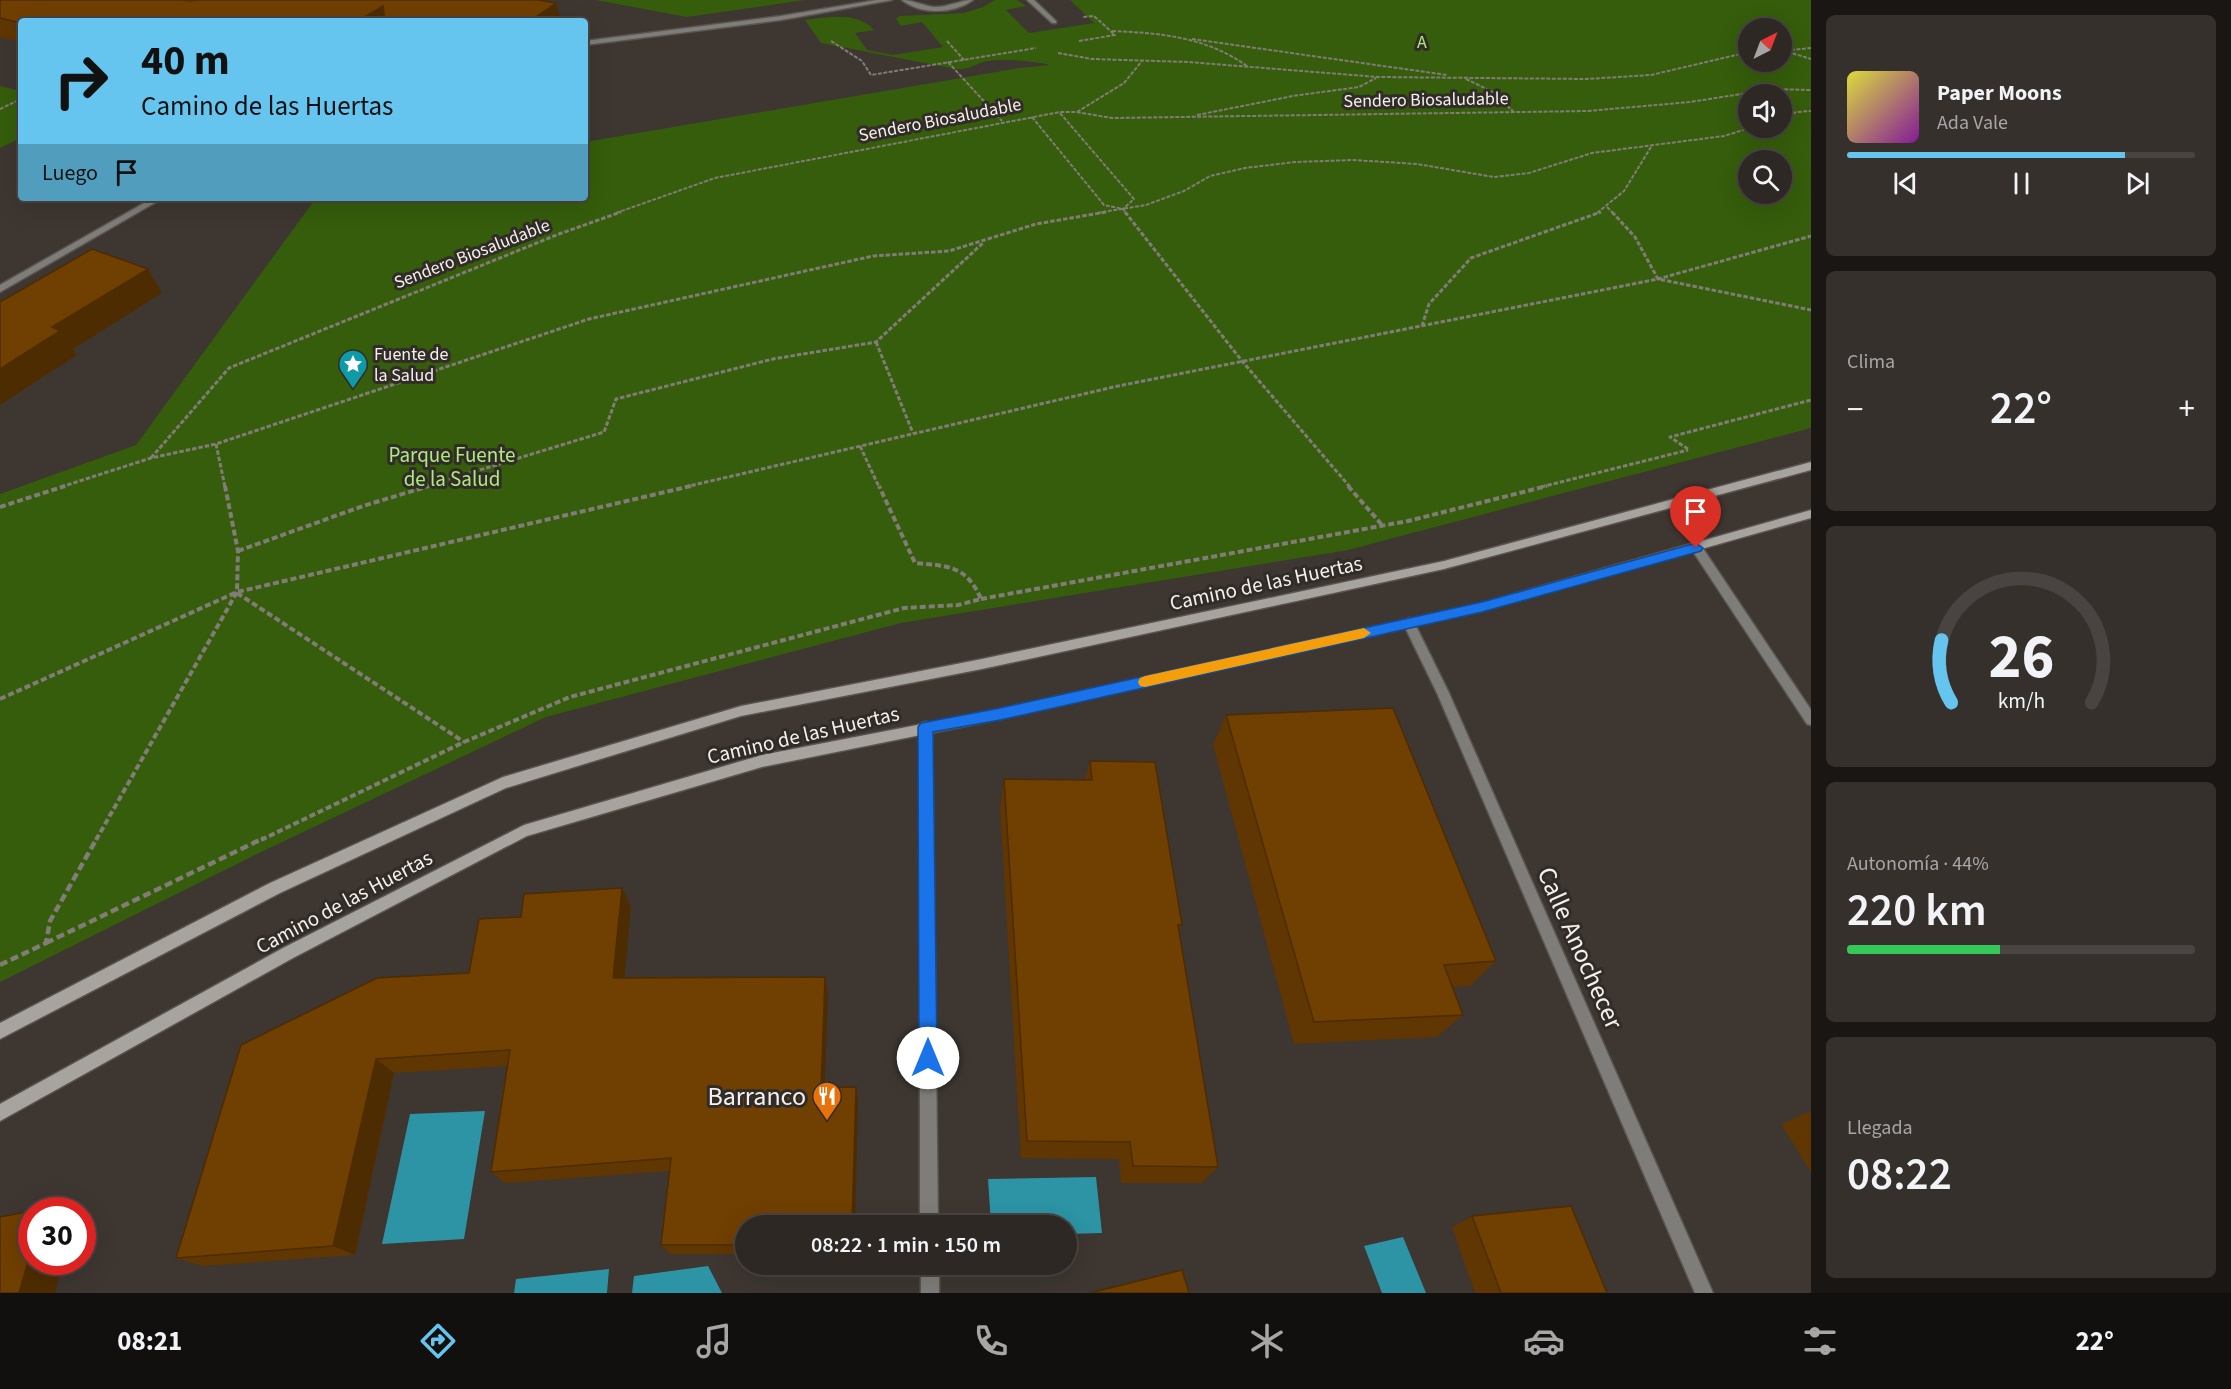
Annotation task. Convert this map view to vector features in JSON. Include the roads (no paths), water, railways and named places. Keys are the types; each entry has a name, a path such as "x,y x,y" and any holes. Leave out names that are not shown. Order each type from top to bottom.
{"main road":[{"name":"Camino de las Huertas","path":"0,1031 275,888 503,783 741,711 982,664 1444,565 1811,466"},
{"name":"Camino de las Huertas","path":"0,1113 288,953 524,831 762,761 1000,714 1482,607 1811,514"}],"street":[{"path":"588,43 781,18 889,0"},
{"path":"905,0 917,6 941,8 953,7 970,0"},
{"path":"1030,0 1054,22"},
{"path":"0,289 154,201"},
{"path":"1696,548 1811,720"},
{"name":"Calle Anochecer","path":"1409,623 1452,715 1704,1293"},
{"path":"926,727 929,1215"},
{"path":"930,1275 930,1293"}],"water":[{"path":"485,1111 464,1239 382,1244 410,1114"},
{"path":"1096,1177 1102,1233 1077,1234 1077,1215 990,1215 988,1179"},
{"path":"1403,1237 1426,1293 1382,1293 1364,1246"},
{"path":"708,1266 722,1293 632,1293 634,1276"},
{"path":"609,1269 607,1293 514,1293 516,1279"}],"place":[{"name":"Fuente de la Salud","path":"353,390"},
{"name":"Barranco","path":"827,1122"}],"park label":[{"name":"A","path":"1422,42"},
{"name":"Parque Fuente de la Salud","path":"452,467"}]}
